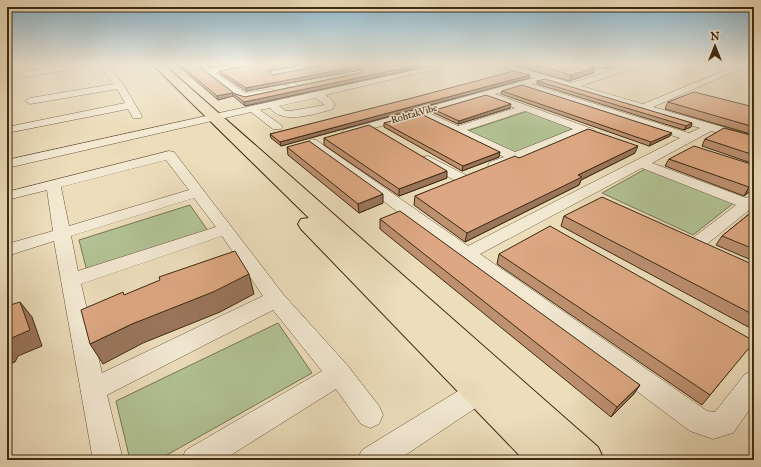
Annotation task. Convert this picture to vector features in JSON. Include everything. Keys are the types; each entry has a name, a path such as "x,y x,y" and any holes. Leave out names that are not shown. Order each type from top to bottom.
{"main road":[{"path":"173,86 585,460"},
{"path":"178,86 550,460"}],"street":[{"path":"7,130 31,109 120,86 137,116"},
{"path":"229,86 243,96 299,86"},
{"path":"7,164 360,86"},
{"name":"RohtakVibe","path":"340,134 515,86"},
{"path":"526,86 690,143"},
{"path":"571,86 754,140"},
{"path":"644,107 694,86"},
{"path":"681,91 694,95"},
{"path":"486,94 598,134"},
{"path":"276,127 256,112 275,108 284,114 290,114 328,106 330,104 328,101 319,96"},
{"path":"31,109 130,105"},
{"path":"457,130 525,108"},
{"path":"419,112 514,157"},
{"path":"369,126 382,134"},
{"path":"466,254 585,192 641,156 656,155 677,144 690,143 710,127"},
{"path":"446,184 584,129"},
{"path":"312,142 404,201 466,254 700,422 712,426 723,424 754,382"},
{"path":"415,152 461,178"},
{"path":"7,196 169,155 226,229 276,300 339,374 370,415"},
{"path":"641,156 751,201 696,244"},
{"path":"54,184 61,234 70,281 108,460"},
{"path":"7,250 198,192"},
{"path":"585,192 606,202"},
{"path":"534,219 554,230"},
{"path":"70,281 226,229"},
{"path":"93,389 276,300"},
{"path":"196,460 339,374"},
{"path":"372,460 480,390"}],"green space":[{"path":"528,111 575,128 514,153 467,131"},
{"path":"647,168 735,202 693,235 602,193"},
{"path":"190,205 211,235 89,279 79,240"},
{"path":"278,323 312,373 158,460 130,460 116,401"}],"building":[{"path":"205,86 224,86 235,94 245,97 299,86 320,86 244,102 232,93 217,96"},
{"path":"242,86 257,86 246,88"},
{"path":"458,86 490,86 280,142 270,134"},
{"path":"524,86 672,133 651,142 502,91"},
{"path":"553,86 568,86 692,123 686,126"},
{"path":"694,92 754,107 754,127 668,102"},
{"path":"486,95 511,104 459,121 435,110"},
{"path":"419,113 500,152 463,166 384,123"},
{"path":"369,125 447,171 399,189 324,138"},
{"path":"724,128 754,136 754,155 705,139"},
{"path":"588,129 638,146 578,175 582,177 467,233 415,196 515,156 519,158"},
{"path":"309,141 383,194 358,204 287,147"},
{"path":"694,146 754,165 754,183 749,187 669,159"},
{"path":"602,197 754,265 754,315 564,216"},
{"path":"754,210 754,249 722,236"},
{"path":"400,211 640,385 617,407 380,219"},
{"path":"550,226 754,342 710,395 499,254"},
{"path":"235,251 249,274 213,292 132,324 90,344 81,310 123,292 124,295 160,280 159,277"},
{"path":"20,302 30,330 7,340 7,306"}]}
